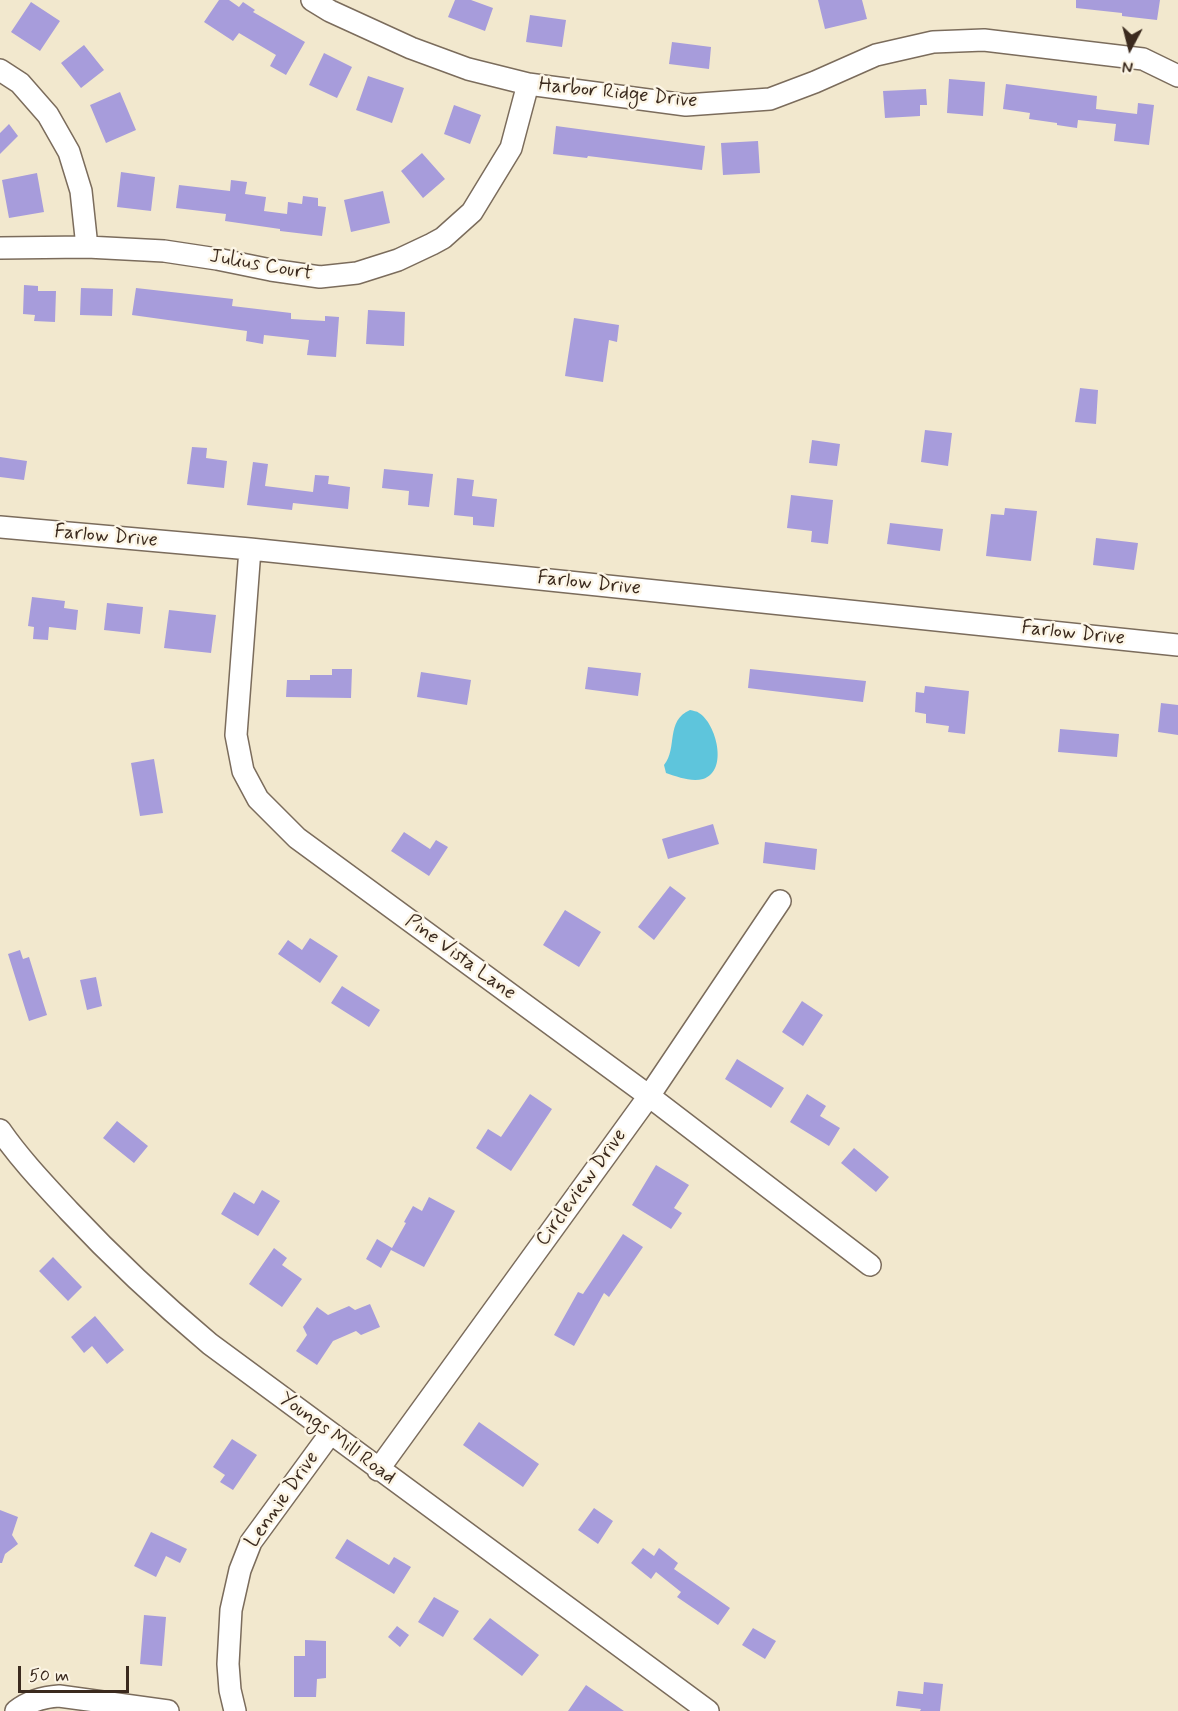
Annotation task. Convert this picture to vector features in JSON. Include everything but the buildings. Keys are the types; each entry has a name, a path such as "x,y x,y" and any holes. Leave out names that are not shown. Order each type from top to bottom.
{"street":[{"name":"Harbor Ridge Drive","path":"312,0 411,48 468,69 528,84 686,105 770,99 876,55 933,42 984,40 1143,59 1178,76"},
{"path":"0,70 20,83 48,115 69,152 81,192 87,248"},
{"name":"Julius Court","path":"0,248 164,251 217,258 271,270 320,277 357,273 398,260 443,238 472,212 511,148 528,84"},
{"name":"Farlow Drive","path":"0,527 250,549 1178,645"},
{"name":"Pine Vista Lane","path":"250,549 236,735 243,771 258,799 297,838 649,1096 870,1265"},
{"name":"Circleview Drive","path":"378,1470 649,1096 780,901"},
{"name":"Youngs Mill Road","path":"0,1130 46,1186 101,1245 153,1295 210,1344 708,1711"},
{"name":"Lennie Drive","path":"235,1711 230,1690 228,1664 231,1610 240,1570 251,1542 330,1434"},
{"path":"16,1711 27,1703 46,1697 59,1696 168,1711"}],"water":[{"path":"690,710 698,712 705,718 715,736 717,747 716,767 711,774 698,780 684,779 666,773 664,765 668,758 677,721"}]}
